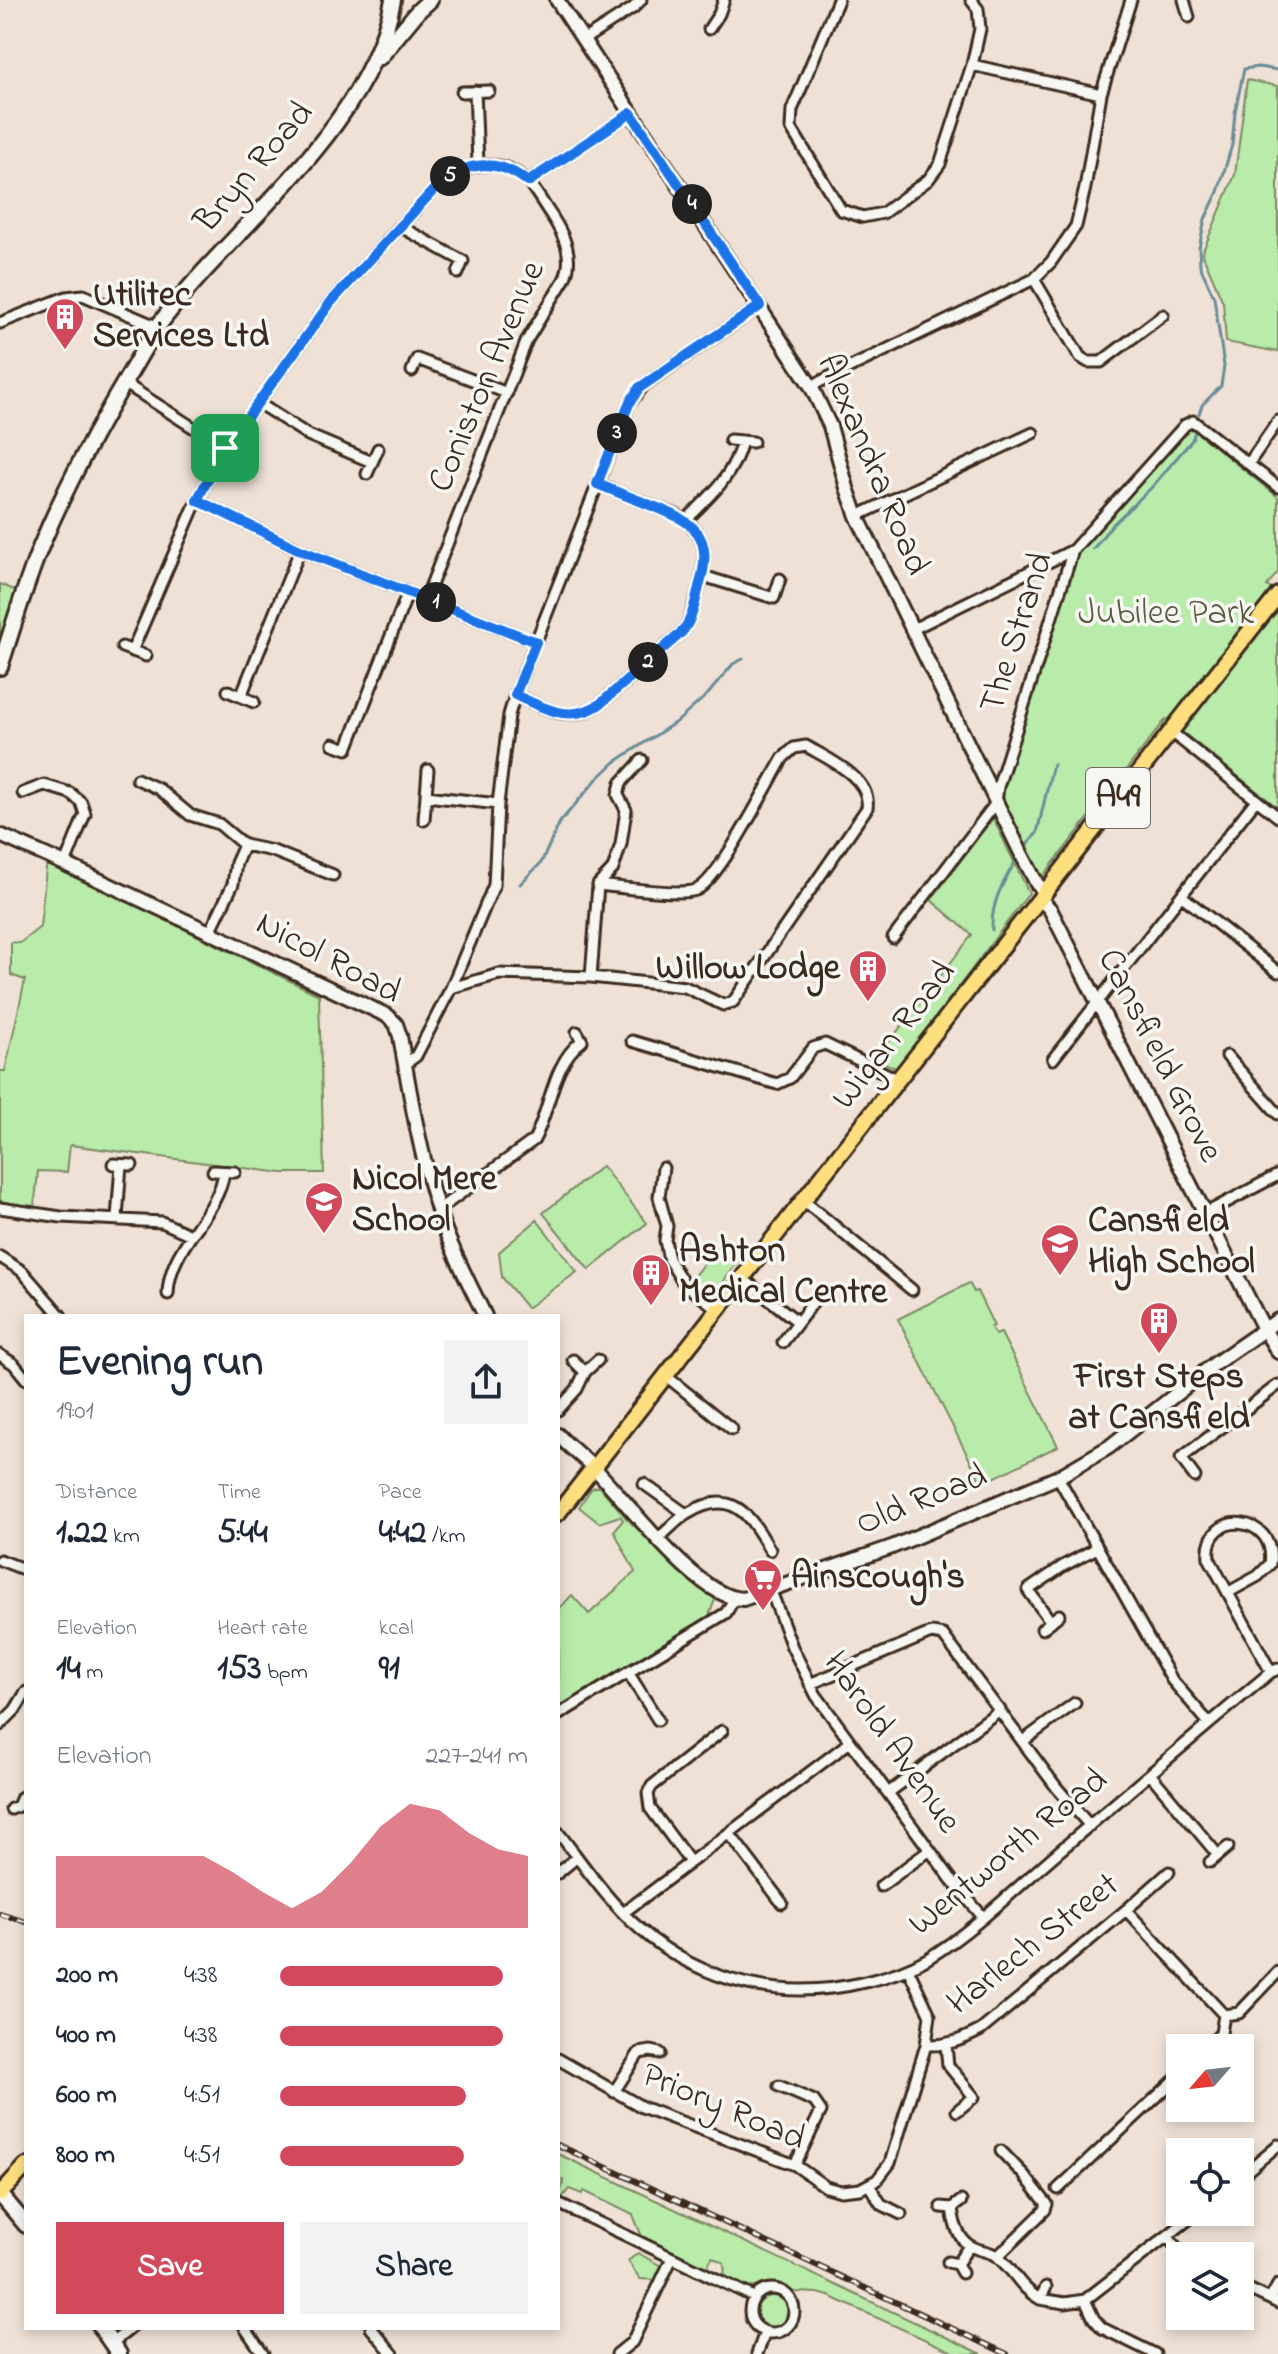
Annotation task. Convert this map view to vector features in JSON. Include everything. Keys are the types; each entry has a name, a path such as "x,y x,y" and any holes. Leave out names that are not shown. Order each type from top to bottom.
{"main road":[{"name":"Bryn Road","path":"0,667 41,547 98,427 158,327 309,156 358,92 387,30 393,0"},
{"path":"372,67 430,0"},
{"name":"Wigan Road","path":"560,1510 1278,595"},
{"path":"24,2168 0,2194 24,2223"},
{"path":"102,2330 115,2348"}],"street":[{"name":"Alexandra Road","path":"557,0 811,386 830,426 857,516 1043,896"},
{"path":"583,40 641,0"},
{"path":"709,29 724,0"},
{"path":"838,0 792,110 791,128 841,210 863,217 883,213 928,180 940,164 972,65 980,29 978,9 971,0"},
{"path":"811,386 1034,279 1051,262 1076,226 1101,94 1131,0"},
{"path":"1184,0 1189,17"},
{"path":"972,65 1101,94"},
{"path":"475,91 478,164"},
{"path":"462,92 489,91"},
{"path":"146,656 127,649 197,500 225,448 331,302 440,183 462,169 478,164 504,168 528,182 631,113"},
{"name":"Coniston Avenue","path":"426,598 527,340 569,269 563,236 528,182"},
{"path":"401,227 463,261 458,273"},
{"path":"1034,279 1080,357 1088,362 1101,362 1163,315"},
{"path":"0,323 66,297 83,295 158,327"},
{"path":"405,1064 416,1056 451,988 494,885 498,804 509,715 629,404 639,388 760,306"},
{"path":"412,371 417,359 507,393"},
{"path":"124,383 225,448"},
{"path":"258,403 308,435 372,462"},
{"name":"The Strand","path":"996,803 998,787 1073,550 1185,425 1193,421 1249,463"},
{"path":"1278,421 1249,463 1278,487"},
{"path":"857,516 1033,433"},
{"path":"686,520 727,477 747,442 730,440"},
{"path":"367,474 378,449"},
{"path":"515,695 565,714 579,714 593,709 685,629 703,576 705,558 697,532 686,520 597,484"},
{"path":"197,500 300,550 536,642"},
{"path":"241,696 300,550"},
{"path":"911,630 1073,550"},
{"path":"703,576 774,598 780,579"},
{"path":"333,744 347,749 408,592"},
{"path":"228,691 254,702"},
{"path":"1171,732 1278,817"},
{"path":"451,988 499,974 591,977 685,987 723,1005 733,1002 867,808 863,786 806,746 794,748 783,758 721,863 696,890 671,892 598,885"},
{"path":"591,977 598,885 613,869 621,844 626,810 618,795 621,783 642,760"},
{"path":"634,769 644,776"},
{"path":"424,820 428,770"},
{"path":"136,778 159,789 190,815 219,824 244,845 273,851 335,876"},
{"path":"23,793 44,785 70,793 81,802 85,814 65,864"},
{"path":"426,796 498,804"},
{"path":"1053,1059 1256,800"},
{"path":"893,938 996,803"},
{"name":"Nicol Road","path":"0,835 388,1016 396,1024 400,1036 427,1172 438,1210 452,1248 484,1314"},
{"path":"210,932 233,884 236,863 244,845"},
{"name":"Cansfield Grove","path":"1043,896 1278,1352"},
{"path":"1182,896 1278,972"},
{"path":"438,1210 534,1140 561,1065 573,1047 582,1041 577,1032"},
{"path":"632,1041 777,1084 790,1078 813,1048 825,1044 899,1080"},
{"path":"1227,1056 1278,1114"},
{"path":"117,1218 117,1164 132,1165"},
{"path":"663,1168 659,1197 667,1226 665,1240 669,1260 684,1284 718,1309"},
{"path":"213,1171 235,1172"},
{"path":"168,1294 170,1273 218,1193 224,1172"},
{"path":"1206,1213 1278,1175"},
{"path":"804,1201 912,1290"},
{"path":"0,1208 61,1217 162,1222 191,1235"},
{"path":"0,1257 22,1271 59,1314"},
{"path":"742,1278 798,1322"},
{"path":"783,1342 821,1292"},
{"name":"Old Road","path":"734,1599 771,1591 892,1547 1058,1477 1109,1447 1213,1365 1278,1320"},
{"path":"1,1358 20,1369 24,1376"},
{"path":"573,1360 585,1372"},
{"path":"560,1408 577,1389 585,1372 598,1360"},
{"path":"666,1376 732,1429"},
{"path":"1195,1477 1181,1458 1278,1385"},
{"path":"560,1437 594,1467 658,1538 701,1579 734,1599 726,1613 560,1714"},
{"path":"1058,1477 1172,1680 1209,1723"},
{"path":"644,1484 686,1514"},
{"path":"658,1538 686,1514 723,1502 740,1508 755,1524 770,1550"},
{"path":"1229,1592 1258,1576 1270,1564 1270,1548 1262,1533 1250,1524 1234,1523 1217,1532 1208,1548 1209,1558 1275,1671"},
{"path":"1042,1629 1055,1619 1028,1590 1097,1548"},
{"path":"0,1560 24,1569"},
{"name":"Harold Avenue","path":"771,1591 810,1684 930,1850 983,1917"},
{"path":"810,1684 926,1635 938,1634 948,1639 1057,1788 1090,1826"},
{"name":"Wentworth Road","path":"560,1835 623,1913 678,1957 728,1979 768,1989 796,1992 826,1990 878,1979 908,1969 942,1949 1275,1671"},
{"path":"629,1674 658,1720"},
{"path":"0,1725 24,1695"},
{"path":"1023,1741 1075,1703"},
{"path":"888,1793 1000,1710"},
{"path":"690,1862 650,1808 648,1793 652,1786 722,1731"},
{"path":"623,1913 850,1742"},
{"path":"1150,1774 1214,1858 1228,1847"},
{"path":"729,1833 782,1903"},
{"path":"881,1886 930,1850"},
{"path":"560,1871 577,1857"},
{"path":"887,1865 895,1875"},
{"name":"Harlech Street","path":"926,2045 946,2045 981,2030 1169,1872"},
{"path":"1126,1910 1224,2015"},
{"path":"901,2214 881,2204 869,2185 882,2176 890,2163 926,2045 930,2015 908,1969"},
{"path":"1224,2015 1239,2013 1278,1972"},
{"path":"1220,2034 1224,2015"},
{"path":"946,2045 948,2065 974,2097 957,2111"},
{"path":"614,2092 639,2053 660,2053"},
{"name":"Priory Road","path":"560,2060 642,2107 795,2165 833,2189 850,2191 869,2185"},
{"path":"779,2086 814,2101 821,2111 795,2165"},
{"path":"1058,2189 1166,2088"},
{"path":"1254,2165 1278,2145"},
{"path":"998,2256 1045,2210 1047,2204 1001,2151"},
{"path":"941,2207 952,2208 961,2201"},
{"path":"560,2205 754,2297"},
{"path":"952,2208 956,2228 969,2246 998,2256 1022,2286 1040,2299 1065,2303 1085,2300 1181,2226"},
{"path":"1168,2237 1172,2242"},
{"path":"955,2266 969,2246"},
{"path":"617,2354 632,2342 672,2258"},
{"path":"1254,2292 1274,2301 1278,2285"},
{"path":"1040,2299 1046,2287"},
{"path":"766,2289 774,2289 792,2301 794,2316 786,2328 772,2333 758,2329 750,2318 754,2297 766,2289"},
{"path":"1085,2300 1102,2328 1155,2354"},
{"path":"115,2348 129,2330"},
{"path":"246,2330 263,2354"},
{"path":"373,2330 393,2354"},
{"path":"757,2354 765,2332"}],"green space":[{"path":"1247,80 1278,86 1278,352 1226,342 1223,302 1202,253 1235,175"},
{"name":"Jubilee Park","path":"1190,427 1278,497 1278,572 1267,586 1278,594 1278,808 1166,719 1040,880 1001,797 1076,547"},
{"path":"0,584 21,593 0,659"},
{"path":"993,818 1029,893 897,1069 876,1059 972,935 931,900"},
{"path":"47,859 319,995 324,1173 282,1173 70,1145 67,1172 38,1171 34,1211 0,1206 0,1071 5,1071 25,980 11,975 11,942 20,943 40,927"},
{"path":"602,1166 647,1223 589,1270 543,1213"},
{"path":"537,1220 577,1272 527,1308 502,1277 499,1252"},
{"path":"720,1242 741,1257 711,1298 690,1281"},
{"path":"969,1283 974,1292 977,1291 994,1326 991,1327 995,1335 1001,1333 1058,1446 982,1484 898,1319"},
{"path":"600,1487 628,1520 715,1599 708,1619 560,1706 560,1608 572,1595 589,1614 635,1572 614,1531 623,1520 620,1516 599,1523 579,1507 591,1489"},
{"path":"560,2155 982,2354 957,2354 829,2296 793,2292 777,2284 747,2288 725,2278 724,2263 712,2257 708,2266 703,2267 643,2239 633,2215 584,2191 582,2194 569,2189 560,2199 564,2181 560,2179"},
{"path":"638,2253 661,2266 657,2280 640,2279 628,2261"},
{"path":"773,2296 785,2300 789,2312 785,2324 773,2328 761,2324 757,2312 761,2300"}],"waterway":[{"path":"1199,414 1202,405 1221,386 1224,366 1214,297 1200,266 1199,248 1205,219 1218,192 1232,145 1244,69 1258,67 1278,70"},
{"path":"1093,549 1111,526 1152,487 1192,440 1195,431"},
{"path":"520,884 541,863 560,822 597,779 615,762 679,720 708,694 733,664 743,659"},
{"path":"1025,847 1037,833 1053,764"},
{"path":"992,930 995,902 1015,862"}],"railway":[{"path":"0,1914 24,1921"},
{"path":"560,2146 1007,2354"}],"place":[{"name":"Utilitec Services Ltd","path":"65,351"},
{"name":"Willow Lodge","path":"868,1003"},
{"name":"Nicol Mere School","path":"324,1235"},
{"name":"Cansfield High School","path":"1060,1277"},
{"name":"Ashton Medical Centre","path":"651,1307"},
{"name":"First Steps at Cansfield","path":"1159,1355"},
{"name":"Ainscough's","path":"763,1612"}],"route":[{"path":"631,113 760,306 644,385 629,404 597,484 686,520 703,544 703,576 685,629 600,704 586,712 558,713 515,695 536,642 300,550 197,500 225,448 331,302 447,177 478,164 496,165 513,171 528,182 631,113"}]}
